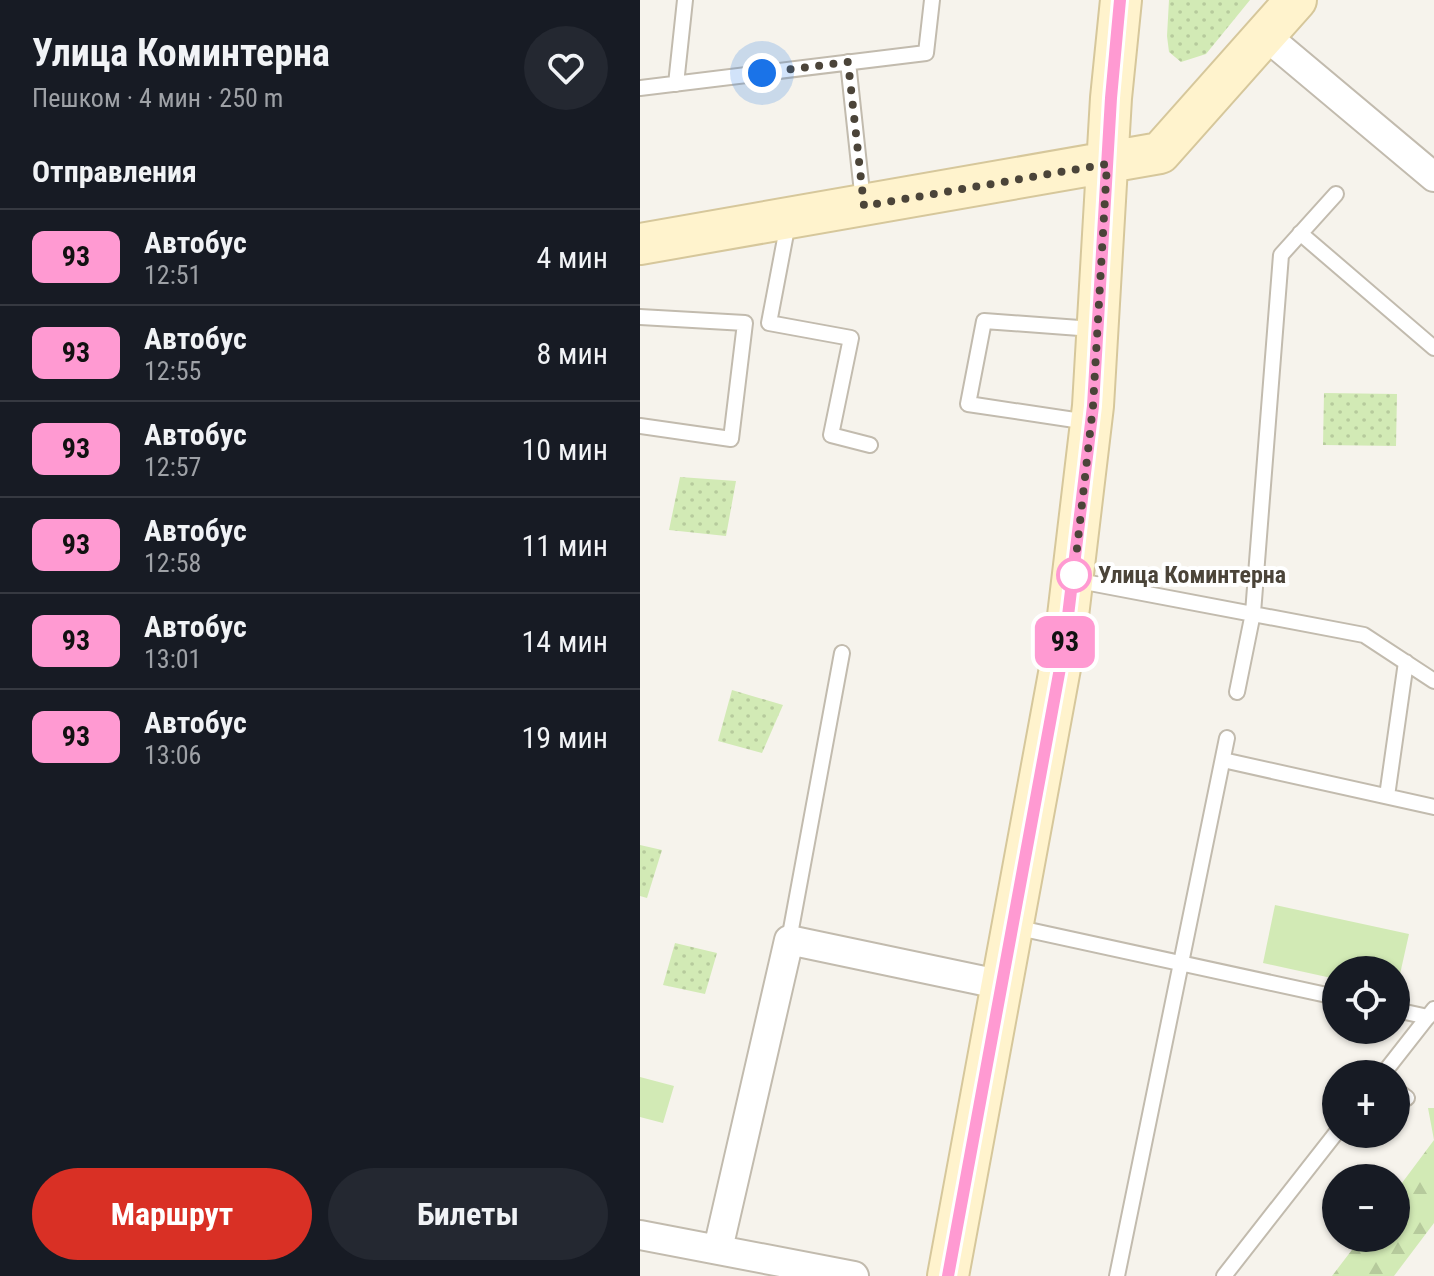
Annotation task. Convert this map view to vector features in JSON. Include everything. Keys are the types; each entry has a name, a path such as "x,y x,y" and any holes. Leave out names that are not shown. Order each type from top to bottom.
{"main road":[{"path":"948,1276 1065,641 1092,422 1107,164 1121,0"},
{"path":"640,244 1160,153 1296,0"}],"street":[{"path":"1266,36 1434,177"},
{"path":"718,1249 789,940 1003,985"},
{"path":"640,1235 854,1276"}],"lane":[{"path":"676,84 685,0"},
{"path":"640,88 926,53 932,0"},
{"path":"848,62 864,206"},
{"path":"1237,692 1253,613 1281,255 1336,194"},
{"path":"788,219 769,323 851,338 831,435 870,445"},
{"path":"1300,233 1434,348"},
{"path":"640,317 745,323 731,439 640,426"},
{"path":"1092,422 968,404 984,321 1098,329"},
{"path":"1073,580 1364,635 1434,681"},
{"path":"789,940 842,653"},
{"path":"1387,796 1406,662"},
{"path":"1117,1276 1227,738"},
{"path":"1223,760 1434,807"},
{"path":"1014,927 1322,994"},
{"path":"1410,1011 1431,1013"},
{"path":"1394,1060 1431,1013"},
{"path":"1224,1276 1324,1148"}],"green space":[{"path":"1169,0 1250,0 1206,54 1181,62 1169,52"},
{"path":"1324,393 1397,394 1396,446 1323,445"},
{"path":"680,477 736,481 726,536 669,530"},
{"path":"732,690 783,705 762,753 718,741"},
{"path":"640,845 662,850 647,898 640,896"},
{"path":"1275,905 1409,934 1404,956 1322,956 1322,976 1263,963"},
{"path":"675,943 717,953 705,994 663,985"},
{"path":"640,1077 674,1086 663,1123 640,1117"},
{"path":"1428,1108 1434,1108 1434,1140"},
{"path":"1434,1140 1434,1223 1394,1276 1332,1276 1350,1252 1410,1252 1410,1172"}],"bus line":[{"name":"93","path":"948,1276 1065,641 1093,406 1111,98 1120,0"}],"place":[{"name":"Улица Коминтерна","path":"1074,575"}],"route":[{"path":"762,73 848,62 864,206 1107,164 1093,406 1074,575"}]}
